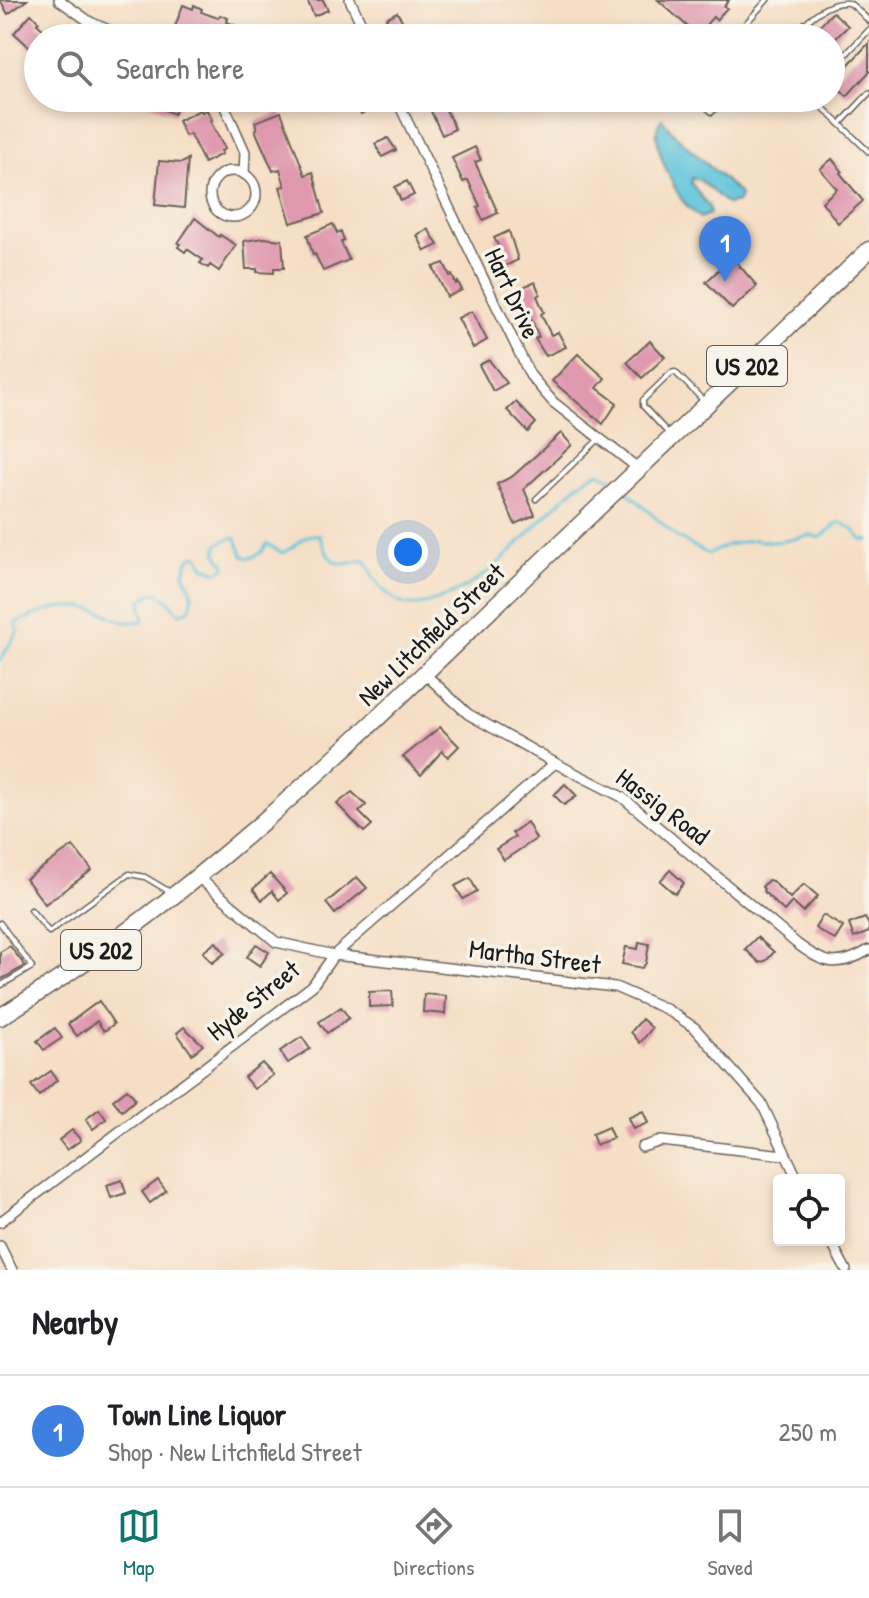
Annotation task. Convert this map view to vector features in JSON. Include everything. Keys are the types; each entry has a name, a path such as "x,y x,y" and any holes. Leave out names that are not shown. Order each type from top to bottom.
{"highway":[{"name":"New Litchfield Street","path":"0,1016 67,975 199,878 320,772 868,251"}],"street":[{"path":"59,0 95,24"},
{"path":"350,0 361,24"},
{"path":"227,112 245,152 244,174 254,187 254,204 243,215 223,215 214,208 210,198 213,182 227,172 244,174"},
{"name":"Hart Drive","path":"403,112 530,375 553,402 639,469"},
{"name":"Hassig Road","path":"425,674 468,714 622,797 821,962 852,960 869,950"},
{"name":"Hyde Street","path":"0,1222 312,986 334,955 555,763"},
{"name":"Martha Street","path":"199,878 276,942 334,955 615,987 653,1004 695,1028 723,1057 762,1104 795,1174"},
{"path":"642,1147 661,1141 784,1155"},
{"path":"0,1246 12,1270"},
{"path":"833,1246 846,1270"}],"lane":[{"path":"745,24 767,0"},
{"path":"804,24 827,2 839,1 850,4 869,21"},
{"path":"845,55 869,30"},
{"path":"840,124 869,93"},
{"path":"828,112 869,152"},
{"path":"673,437 643,406 643,400 671,373 679,373 707,405"},
{"path":"536,499 599,439"},
{"path":"31,910 49,932 129,874 145,877 176,895"},
{"path":"0,923 32,967 0,986"}],"water":[{"path":"662,119 676,136 739,193 738,202 727,204 700,180 692,178 691,183 709,207 710,214 700,218 686,205 662,160 657,136"}],"building":[{"path":"0,0 27,0 8,14"},
{"path":"307,0 323,0 328,10 314,16"},
{"path":"658,0 729,0 724,6 727,8 716,20 713,17 707,24 685,24"},
{"path":"183,5 193,9 194,5 202,9 201,12 228,18 227,22 232,24 176,24"},
{"path":"397,12 404,24 389,24 386,18"},
{"path":"833,12 848,26 845,29 845,24 821,24"},
{"path":"31,14 39,22 24,24 24,42 14,33"},
{"path":"869,43 869,72 847,96 845,68"},
{"path":"196,112 208,112 225,149 221,151 222,154 204,163 190,134 185,136 178,121"},
{"path":"281,112 305,175 313,172 324,213 291,223 280,187 285,186 280,169 273,171 255,130 255,122"},
{"path":"431,112 447,112 455,129 442,135"},
{"path":"388,138 396,150 382,157 375,144"},
{"path":"475,147 481,160 475,162 498,213 483,220 468,180 463,182 452,158"},
{"path":"188,159 184,208 155,205 159,161 182,163"},
{"path":"832,159 863,201 838,223 822,202 837,189 820,169"},
{"path":"407,181 414,195 401,201 395,187"},
{"path":"195,218 219,237 236,245 219,271 210,265 208,268 200,263 203,260 178,247"},
{"path":"333,224 337,233 341,232 344,240 341,242 349,260 323,271 313,255 307,235"},
{"path":"428,229 438,245 425,251 417,235"},
{"path":"509,231 518,260 503,267 494,238"},
{"path":"264,238 282,240 284,268 274,268 274,273 246,269 244,241"},
{"path":"732,257 757,286 732,309 706,282"},
{"path":"444,263 462,290 447,297 433,267"},
{"path":"535,282 544,312 541,314 551,335 558,332 566,347 546,356 535,339 539,337 518,289"},
{"path":"472,311 487,340 473,348 458,318"},
{"path":"650,341 665,357 642,378 627,362"},
{"path":"578,354 605,378 597,388 617,403 603,424 552,381"},
{"path":"489,360 507,383 493,391 479,365"},
{"path":"516,402 536,423 528,432 507,410"},
{"path":"561,433 572,445 524,489 535,515 515,524 497,484 513,476"},
{"path":"440,727 459,746 448,757 442,751 421,775 403,757"},
{"path":"565,784 577,796 564,805 554,795"},
{"path":"352,792 366,805 359,812 372,825 364,832 337,804"},
{"path":"527,822 536,839 504,860 496,849 515,837 512,833"},
{"path":"73,846 92,870 45,904 26,879"},
{"path":"670,870 684,883 675,894 660,881"},
{"path":"270,874 287,893 279,900 272,891 262,900 253,889"},
{"path":"357,877 367,888 335,914 326,903"},
{"path":"470,878 477,891 463,899 455,886"},
{"path":"768,880 790,898 804,884 818,896 803,912 792,902 784,911 763,891 762,887"},
{"path":"823,915 843,927 835,940 815,928"},
{"path":"865,918 869,932 854,938 849,924"},
{"path":"757,937 774,952 760,963 745,949"},
{"path":"216,942 225,953 212,963 203,952"},
{"path":"639,942 649,944 646,963 642,968 622,964 626,947 638,949"},
{"path":"256,944 269,952 260,966 247,957"},
{"path":"10,946 25,966 0,980 0,952"},
{"path":"392,991 393,1006 369,1007 369,992"},
{"path":"424,994 446,996 445,1014 423,1012"},
{"path":"99,1001 114,1024 104,1031 97,1021 77,1036 68,1024"},
{"path":"341,1007 349,1018 327,1033 319,1022"},
{"path":"642,1019 652,1028 640,1043 631,1032"},
{"path":"184,1027 203,1045 192,1054 177,1033"},
{"path":"55,1028 62,1038 44,1050 37,1041"},
{"path":"302,1037 310,1049 288,1063 280,1051"},
{"path":"262,1063 273,1075 254,1089 244,1077"},
{"path":"51,1071 57,1080 39,1096 31,1085"},
{"path":"127,1089 135,1098 122,1111 113,1100"},
{"path":"99,1109 106,1119 93,1129 86,1119"},
{"path":"643,1111 648,1123 633,1129 628,1118"},
{"path":"608,1127 613,1138 596,1145 592,1134"},
{"path":"72,1130 81,1140 67,1150 59,1140"},
{"path":"122,1180 126,1193 111,1198 107,1185"},
{"path":"158,1180 166,1191 150,1203 142,1192"}],"waterway":[{"path":"0,660 18,631 16,623 47,611 69,607 91,608 124,622 144,621 141,601 153,593 166,598 179,613 188,611 192,596 184,573 188,561 194,555 198,556 204,567 218,572 224,569 217,547 231,538 236,538 243,556 251,558 262,552 267,544 282,553 308,536 319,535 334,561 346,564 364,560 377,583 395,600 403,604 421,605 455,593 490,570 589,477 599,472 615,481"},
{"path":"624,489 678,538 708,554 728,545 752,540 779,542 811,535 820,538 839,522 852,528 862,540 869,540"}],"place":[{"name":"Town Line Liquor","path":"725,282"}]}
